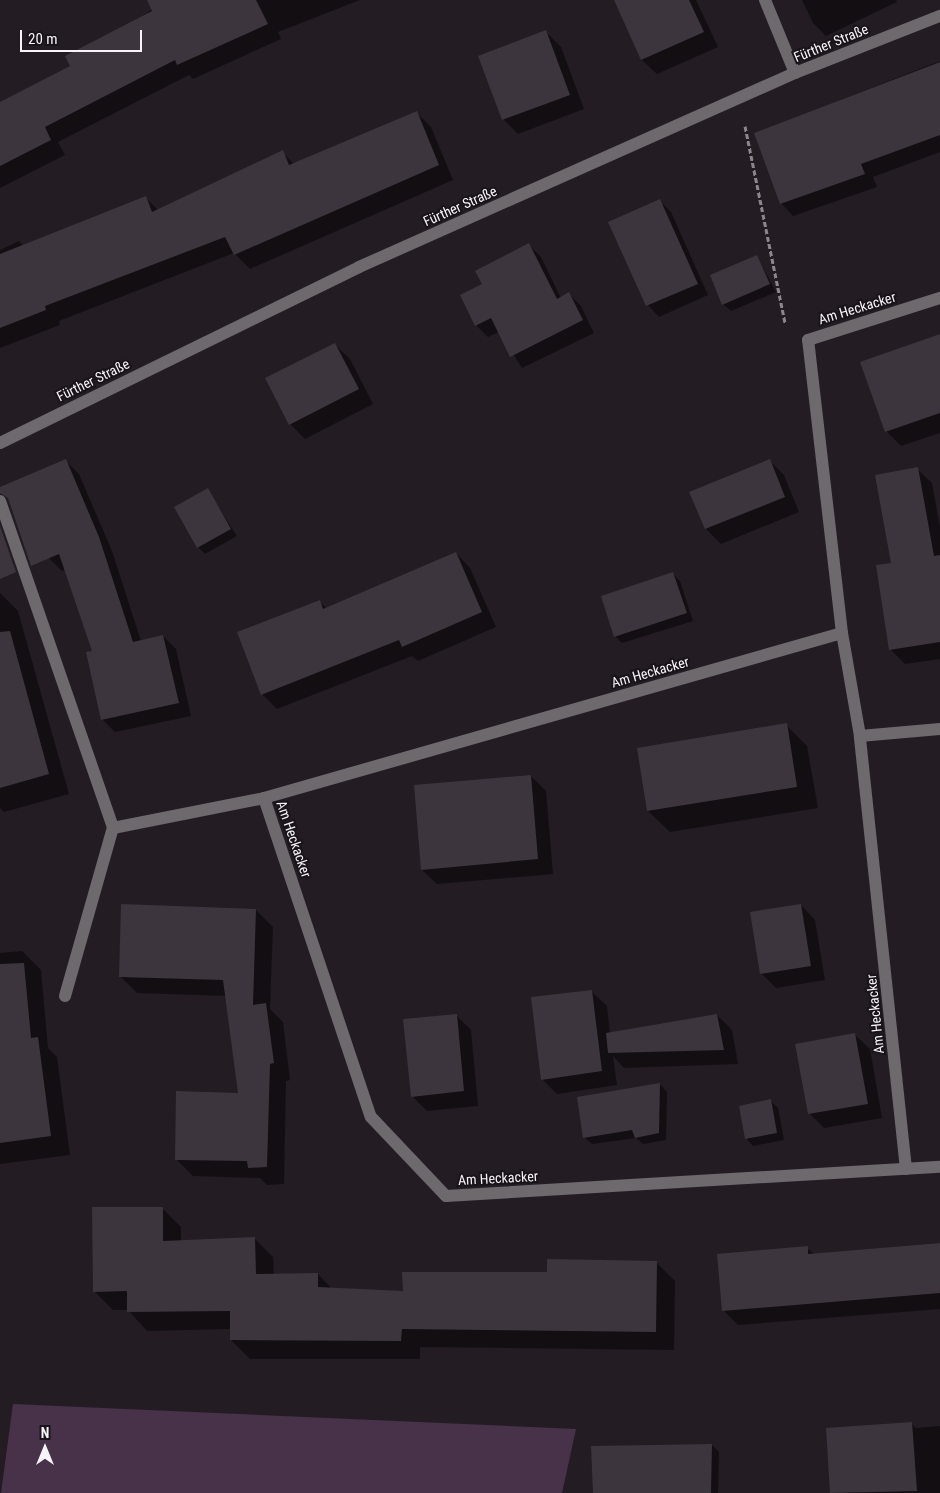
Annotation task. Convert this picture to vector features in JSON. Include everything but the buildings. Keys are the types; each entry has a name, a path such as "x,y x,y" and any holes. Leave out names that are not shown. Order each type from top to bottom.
{"street":[{"path":"765,0 795,73"},
{"name":"Fürther Straße","path":"0,442 359,267 795,73 940,16"},
{"name":"Am Heckacker","path":"906,1169 860,736 842,633 808,340 940,298"},
{"path":"0,501 113,828 65,996"},
{"name":"Am Heckacker","path":"113,828 264,798 842,633"},
{"path":"860,736 940,729"},
{"name":"Am Heckacker","path":"264,798 372,1116 446,1196 940,1167"}],"path":[{"path":"740,99 786,326 808,340"}],"shaded area":[{"path":"13,1404 576,1429 562,1493 1,1493"}]}
